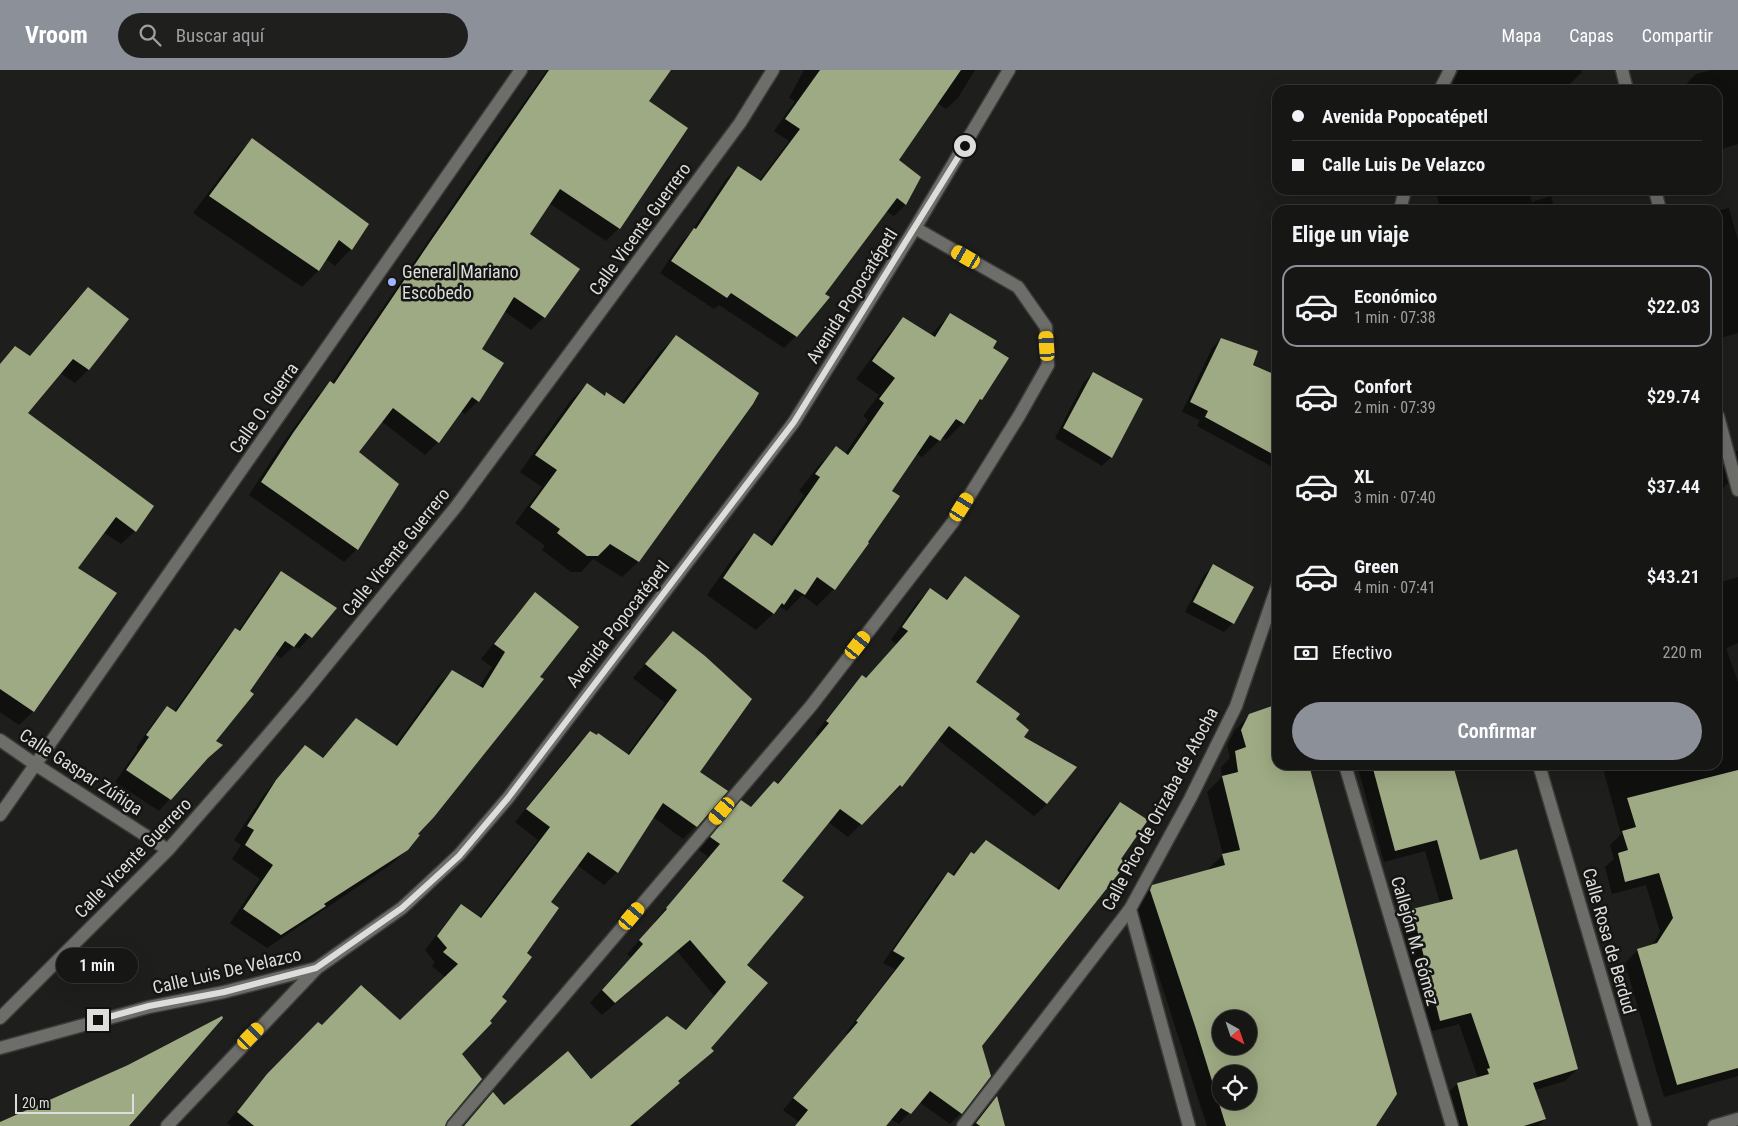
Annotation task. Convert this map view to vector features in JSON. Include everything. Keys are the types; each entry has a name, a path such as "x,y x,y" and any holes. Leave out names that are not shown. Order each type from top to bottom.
{"street":[{"name":"Calle O. Guerra","path":"0,815 521,70"},
{"name":"Calle Vicente Guerrero","path":"0,1018 168,850 303,694 455,508 740,123 773,70"},
{"name":"Avenida Popocatépetl","path":"167,1126 316,968 402,908 459,856 508,798 794,422 915,228 1009,70"},
{"path":"1442,85 1450,70"},
{"path":"1622,70 1626,85"},
{"path":"454,1126 811,706 953,522 1019,416 1048,365 1046,327 1018,287 915,228"},
{"path":"1722,431 1738,490"},
{"name":"Calle Pico de Orizaba de Atocha","path":"963,1126 1130,909 1190,798 1236,706 1272,601"},
{"name":"Calle Gaspar Zúñiga","path":"0,740 168,850"},
{"name":"Callejón M. Gómez","path":"1346,770 1452,1126"},
{"name":"Calle Rosa de Berdud","path":"1540,770 1645,1126"},
{"path":"1130,909 1189,1126"},
{"name":"Calle Luis De Velazco","path":"0,1048 149,1006 224,992 316,968"},
{"path":"1714,1126 1738,1119"}],"building":[{"path":"549,70 671,70 649,101 688,128 620,229 560,189 530,234 580,269 545,318 514,297 482,349 504,363 479,402 472,397 439,443 393,408 359,452 399,484 358,550 261,482 330,381 334,384"},
{"path":"820,70 961,70 899,160 921,177 906,205 897,198 825,294 830,297 797,337 731,293 727,298 671,261 694,228 696,229 738,166 761,181 800,129 785,119"},
{"path":"252,138 369,224 352,250 339,240 319,271 209,196"},
{"path":"88,287 129,319 89,370 73,359 28,413 154,506 136,532 116,517 78,568 117,593 34,712 0,689 0,364 15,346 30,356"},
{"path":"950,313 997,341 993,348 1009,358 964,424 956,419 940,441 930,435 892,491 900,496 835,590 817,577 805,595 795,589 784,605 782,603 774,614 723,578 754,533 772,546 820,477 815,474 836,446 848,455 884,403 879,399 895,378 872,361 903,317 935,337"},
{"path":"676,335 759,393 639,562 610,544 598,556 587,556 557,533 560,529 530,507 557,470 535,455 587,383 605,396 606,392 624,404"},
{"path":"1221,338 1258,351 1253,365 1272,373 1272,454 1205,417 1208,411 1190,402"},
{"path":"1093,372 1143,399 1112,458 1063,428"},
{"path":"1213,564 1254,587 1234,624 1193,602"},
{"path":"281,571 337,608 312,638 305,633 294,647 285,641 250,691 254,694 216,741 223,745 208,758 171,800 126,770 149,737 146,735 167,706 176,712 235,628 240,631"},
{"path":"965,576 1020,616 976,682 1020,714 1016,719 1029,730 1024,737 1077,767 1047,804 949,726 902,787 900,785 862,825 840,809 782,881 804,897 747,965 768,983 711,1048 714,1051 678,1081 680,1083 630,1126 464,1126 493,1092 504,1105 568,1051 591,1079 667,1016 686,1030 726,982 690,940 615,1003 602,990 643,944 639,940 720,844 710,837 741,800 751,807 774,781 778,784 829,723 826,721 862,675 866,678 908,631 902,627 930,588 947,600"},
{"path":"535,592 579,627 540,677 544,679 434,817 418,834 420,835 408,850 324,904 326,906 281,935 243,909 273,865 245,845 254,830 247,826 276,780 305,745 323,758 356,718 397,746 452,670 483,688 505,652 494,644"},
{"path":"673,631 705,656 752,699 700,772 728,791 697,827 663,803 618,873 588,852 551,902 559,908 527,953 532,957 502,997 507,1001 490,1021 492,1023 462,1054 482,1079 447,1121 445,1126 254,1126 237,1112 267,1074 318,1022 322,1025 361,985 400,1020 458,964 443,952 447,948 437,936 461,904 481,918 550,827 526,809 590,731 597,735 598,733 629,755 677,690 645,664"},
{"path":"1272,706 1272,770 1310,770 1397,1094 1376,1126 1226,1126 1221,1110 1257,1110 1257,1065 1212,1065 1212,1081 1150,890 1152,885 1225,865 1222,854 1240,850 1222,776 1238,772 1235,751 1246,747 1241,730 1249,714"},
{"path":"1373,770 1454,770 1480,860 1517,849 1578,1069 1533,1083 1546,1119 1524,1126 1468,1126 1457,1083 1489,1074 1487,1069 1490,1068 1471,1013 1440,1021 1412,909 1453,899 1437,840 1395,851"},
{"path":"1738,770 1738,1068 1677,1085 1637,949 1657,943 1673,918 1659,873 1625,882 1618,853 1628,850 1622,831 1636,827 1627,798"},
{"path":"1120,802 1148,820 1121,859 1127,863 982,1046 991,1076 962,1114 930,1091 911,1114 901,1108 886,1126 795,1126 808,1110 793,1098 858,1022 856,1021 905,958 893,951 948,872 954,876 971,852 974,854 986,840 1059,890"},
{"path":"222,1016 223,1018 129,1126 0,1126 0,1122 128,1065"},
{"path":"997,1096 1005,1126 980,1126 976,1123"}],"place":[{"name":"General Mariano Escobedo","path":"392,282"}],"route":[{"path":"98,1020 149,1006 224,992 316,968 402,908 459,856 508,798 794,422 965,146"}]}
